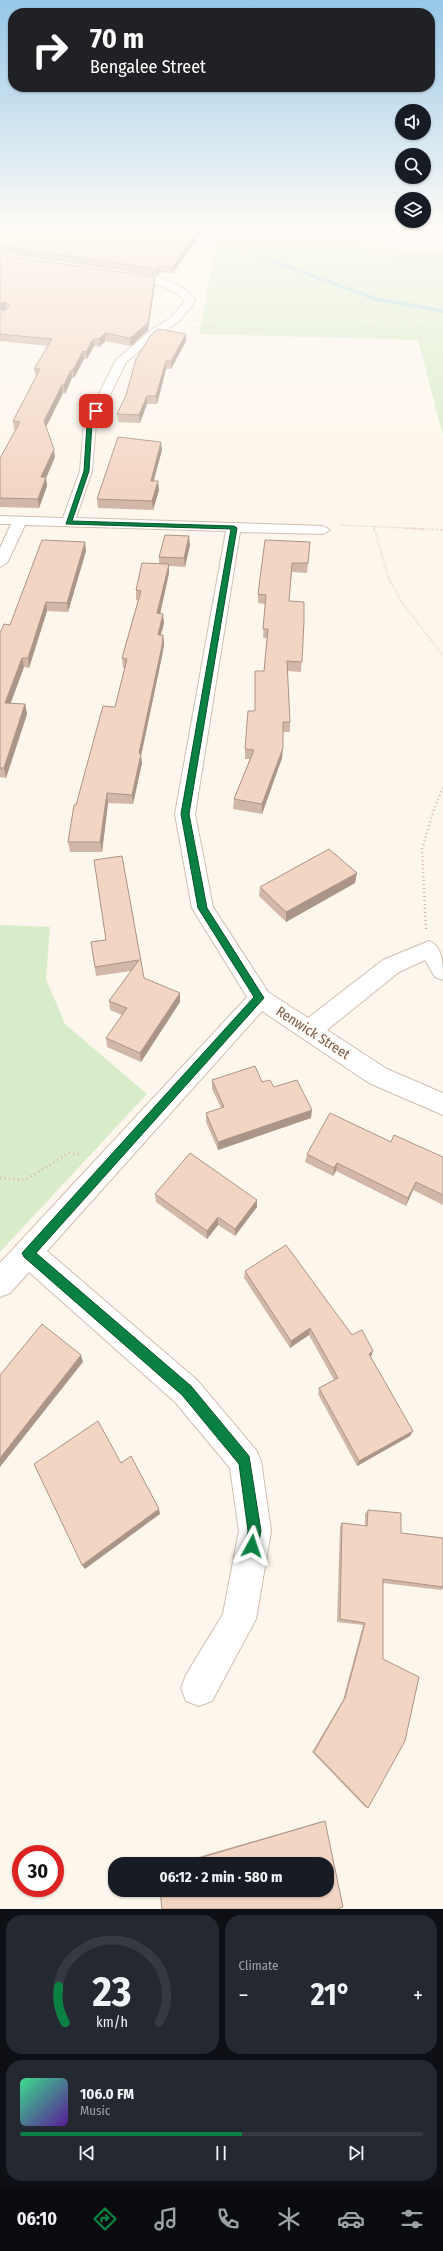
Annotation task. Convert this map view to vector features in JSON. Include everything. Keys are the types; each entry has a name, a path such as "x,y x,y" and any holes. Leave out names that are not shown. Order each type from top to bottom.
{"street":[{"path":"68,522 86,471 90,424 121,360 155,332 166,326 178,314"},
{"path":"0,520 323,530"},
{"path":"0,563 20,521"},
{"name":"Renwick Street","path":"234,528 185,814 203,908 260,998 308,1032 378,1076 443,1104"},
{"path":"308,1032 391,966 428,949 443,971"},
{"path":"0,1283 260,998"},
{"path":"28,1253 186,1391 245,1461 255,1531 239,1619 199,1688"}],"path":[{"path":"194,315 197,320 215,328 265,333 443,338"},
{"path":"166,326 338,329 405,325 443,331"},
{"path":"323,530 330,524 443,530"},
{"path":"373,526 388,579 401,601 443,655"},
{"path":"428,949 424,916 422,848 435,806 443,788"},
{"path":"0,1178 24,1180 69,1153 113,1160"}],"green space":[{"path":"203,314 443,314 443,435 418,340 199,334"},
{"path":"0,925 50,927 46,979 65,1024 147,1094 0,1252"}],"building":[{"path":"0,314 149,314 148,323 130,338 105,333 99,339 93,339 86,352 83,351 73,370 71,370 44,421 54,449 41,477 46,477 38,499 0,498 0,458 20,422 13,421 40,369 34,369 52,339 0,334"},
{"path":"158,329 186,334 171,361 166,361 156,396 147,396 139,415 117,414 126,395 136,359 150,336"},
{"path":"118,437 161,442 151,481 158,481 152,501 97,499"},
{"path":"165,535 189,536 184,558 159,557"},
{"path":"42,540 85,542 67,603 46,602 28,658 22,658 5,703 25,704 4,768 0,768 0,633 4,624 10,625"},
{"path":"265,540 310,542 308,563 292,563 289,601 304,602 302,662 287,661 290,722 283,722 283,748 262,804 234,799 254,750 245,749 248,711 255,711 255,671 264,671 268,629 263,629 266,595 258,594"},
{"path":"142,563 169,564 157,613 163,614 158,635 163,635 162,646 139,753 141,754 132,795 107,793 100,842 68,842 74,805 76,805 103,706 115,707 127,659 122,658 141,591 136,590"},
{"path":"329,849 357,873 286,912 260,887"},
{"path":"122,856 144,978 180,993 140,1053 106,1038 127,1008 109,1001 139,960 95,967 91,942 106,940 94,860"},
{"path":"255,1066 262,1082 270,1080 274,1087 297,1080 312,1110 218,1142 206,1113 224,1107 212,1080"},
{"path":"330,1113 391,1142 394,1135 443,1157 443,1195 416,1182 408,1198 337,1163 334,1168 307,1154"},
{"path":"190,1153 257,1200 235,1229 218,1217 207,1231 155,1194"},
{"path":"286,1245 352,1335 362,1330 373,1351 369,1354 413,1431 359,1461 319,1388 338,1378 310,1328 291,1341 245,1271"},
{"path":"42,1324 81,1355 0,1458 0,1375"},
{"path":"98,1421 121,1463 131,1456 159,1509 82,1565 34,1464"},
{"path":"368,1510 401,1513 401,1533 443,1538 443,1587 383,1579 383,1659 419,1677 405,1741 368,1808 314,1752 345,1698 365,1623 340,1619 342,1523 367,1526"},
{"path":"325,1821 333,1857 203,1857"},
{"path":"334,1864 343,1907 337,1909 162,1909 161,1897 334,1897"}],"route":[{"path":"96,411 90,424 86,471 68,522 234,528 185,814 203,908 260,998 28,1253 186,1391 245,1461 255,1531 252,1546"}]}
